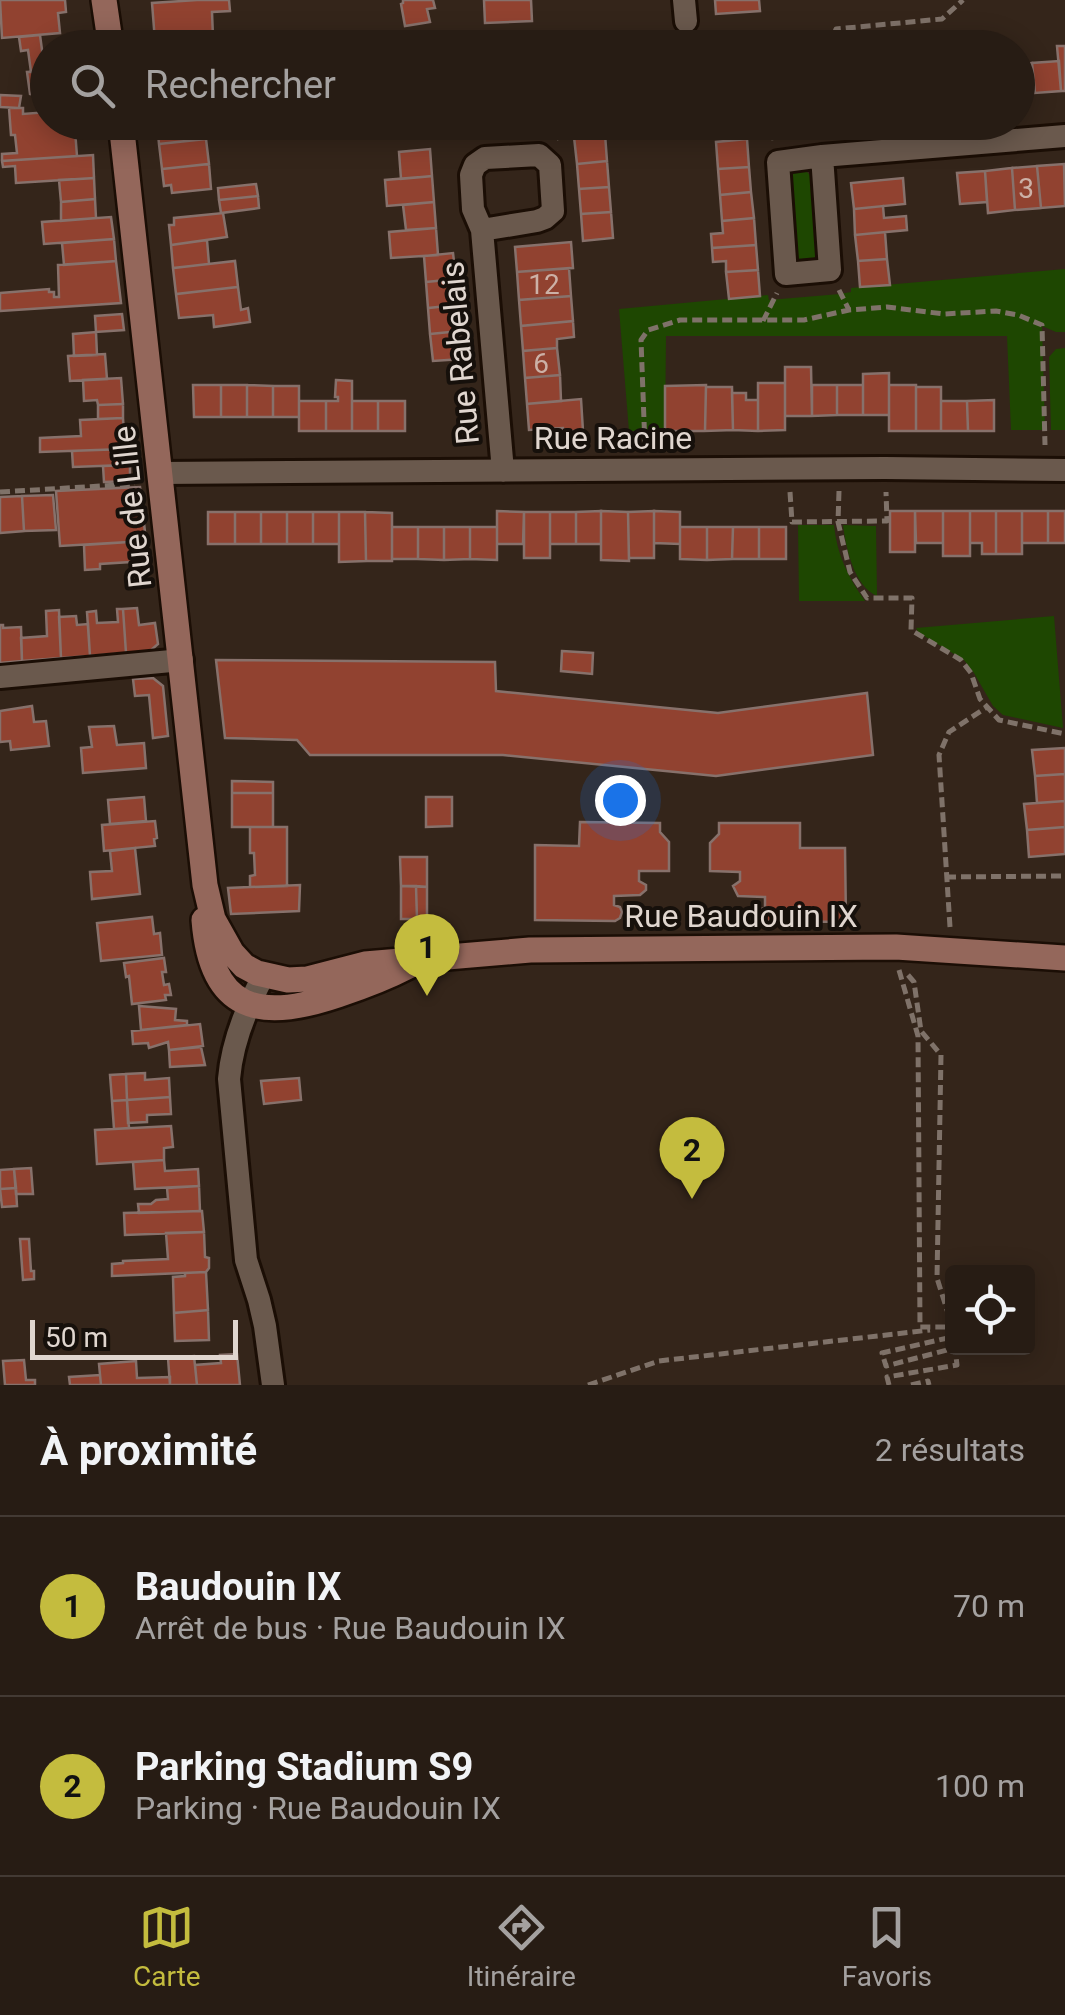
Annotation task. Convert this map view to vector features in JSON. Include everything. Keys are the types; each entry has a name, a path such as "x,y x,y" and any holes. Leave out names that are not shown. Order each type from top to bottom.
{"street":[{"path":"104,0 108,30"},
{"path":"1035,138 1065,136"},
{"name":"Rue de Lille","path":"123,140 182,660 205,885 204,924 212,961 226,988 248,1004"},
{"path":"822,156 830,270 786,274 778,162 822,156 1016,140"},
{"name":"Rue Rabelais","path":"482,230 504,470"},
{"name":"Rue Racine","path":"162,478 504,470 1055,470"},
{"path":"0,677 182,660"},
{"name":"Rue de Lille","path":"205,885 213,919 227,947 244,966 264,975"},
{"name":"Rue Baudouin IX","path":"264,975 295,980 365,964 540,950 896,947 1065,958"},
{"name":"Rue Baudouin IX","path":"248,1004 277,1009 310,1004 377,981 418,961"},
{"path":"264,975 248,1004 230,1060 228,1080 246,1260 265,1326 273,1385"}],"path":[{"path":"836,30 942,18 963,0"},
{"path":"645,470 640,340 648,330 680,320 804,320 849,310 887,308 944,314 996,311 1042,325 1055,470"},
{"path":"840,468 838,522 850,572 867,598 912,598 911,630 962,660 980,699 998,720 1065,734"},
{"path":"788,470 792,522 838,522 886,521 885,468"},
{"path":"0,492 162,478"},
{"path":"951,950 938,755 949,732 987,707"},
{"path":"946,877 1065,876"},
{"path":"945,1304 937,1278 941,1055 920,1032 914,982 896,962 918,1036 920,1327 945,1327"},
{"path":"588,1385 659,1361 945,1328"},
{"path":"945,1339 882,1353 886,1366 945,1351"},
{"path":"889,1385 887,1377 957,1365 956,1355"},
{"path":"911,1385 928,1381 929,1385"}],"green space":[{"path":"804,169 811,176 816,255 814,260 801,262 797,255 791,178 794,171"},
{"path":"1065,269 1065,332 1042,326 1045,430 1011,430 1007,336 666,336 665,431 629,431 619,309 768,295 769,300 840,294 851,292 851,288"},
{"path":"1065,348 1065,430 1051,430 1049,357 1056,349"},
{"path":"798,525 834,525 844,565 865,601 799,601"},
{"path":"843,525 876,526 877,596 857,575"},
{"path":"1054,616 1063,728 1003,715 964,660 916,628"}],"building":[{"path":"0,0 65,0 66,12 58,13 60,30 30,30 30,36 2,38"},
{"path":"229,0 230,11 212,12 213,30 154,30 152,3"},
{"path":"403,0 433,0 435,8 427,9 430,22 405,26"},
{"path":"484,0 531,0 532,21 485,23"},
{"path":"715,0 759,0 760,11 716,14"},
{"path":"30,36 30,65 28,50 21,51 19,37"},
{"path":"1057,46 1065,46 1065,91 1061,91"},
{"path":"1059,61 1061,91 1035,93 1035,63"},
{"path":"0,95 21,96 19,108 0,107"},
{"path":"9,108 23,108 23,114 30,113 30,140 76,140 77,156 2,161 2,154 17,153 15,135 11,135"},
{"path":"159,140 195,140 159,144"},
{"path":"206,140 209,164 162,169 159,144"},
{"path":"574,140 605,140 607,161 577,164"},
{"path":"747,140 749,167 718,169 716,142"},
{"path":"430,149 432,176 401,179 399,152"},
{"path":"93,155 94,178 16,183 15,166 3,167 2,161"},
{"path":"607,161 609,187 579,189 577,164"},
{"path":"209,164 211,189 172,193 171,185 164,186 162,169"},
{"path":"1064,164 1065,206 1041,208 1037,166"},
{"path":"1037,166 1041,208 1015,210 1012,168"},
{"path":"749,167 751,192 720,195 718,169"},
{"path":"1012,168 1015,210 988,213 985,171"},
{"path":"985,171 987,202 960,204 957,173"},
{"path":"432,176 434,202 387,206 385,180"},
{"path":"94,178 95,199 61,202 59,180"},
{"path":"903,178 905,204 854,209 851,183"},
{"path":"256,184 258,196 219,200 218,188"},
{"path":"609,187 611,212 581,214 579,189"},
{"path":"751,192 754,218 722,221 720,195"},
{"path":"258,196 259,208 221,213 219,200"},
{"path":"95,199 96,218 61,221 61,202"},
{"path":"434,202 436,228 406,230 403,205"},
{"path":"883,206 884,218 906,216 907,230 855,235 854,209"},
{"path":"611,212 613,238 583,241 581,214"},
{"path":"223,213 227,237 171,245 169,225 174,225 174,218"},
{"path":"111,217 114,239 44,244 42,222"},
{"path":"754,218 756,245 712,248 711,234 723,233 722,221"},
{"path":"436,228 438,255 391,258 389,232"},
{"path":"885,232 887,259 858,261 855,235"},
{"path":"114,239 116,261 64,265 62,243"},
{"path":"207,240 209,264 173,268 171,245"},
{"path":"571,242 573,268 517,272 515,247"},
{"path":"756,245 758,270 726,272 726,261 713,262 712,248"},
{"path":"453,253 456,279 426,282 424,256"},
{"path":"887,259 890,285 860,287 858,261"},
{"path":"116,261 121,303 0,311 0,293 49,289 54,297 59,297 58,265"},
{"path":"235,261 238,287 176,294 173,268"},
{"path":"569,268 571,296 519,300 517,272"},
{"path":"758,270 760,296 729,299 726,272"},
{"path":"456,279 457,305 428,308 426,282"},
{"path":"238,287 241,310 248,308 250,322 214,327 213,315 179,318 176,294"},
{"path":"571,296 573,321 521,326 519,300"},
{"path":"457,305 460,331 430,334 428,308"},
{"path":"122,314 124,330 96,332 95,316"},
{"path":"573,321 574,337 557,339 557,348 523,351 521,326"},
{"path":"460,331 462,359 433,361 430,334"},
{"path":"96,332 97,355 74,356 73,334"},
{"path":"557,348 560,375 525,378 523,351"},
{"path":"105,354 107,379 70,381 68,356"},
{"path":"785,367 811,367 812,416 785,416"},
{"path":"889,373 889,415 863,415 863,374"},
{"path":"560,375 561,401 527,404 525,378"},
{"path":"121,378 123,404 84,401 83,380"},
{"path":"336,380 352,381 352,431 326,431 326,401 338,401"},
{"path":"758,383 785,383 785,430 758,431"},
{"path":"193,385 221,385 221,417 194,417"},
{"path":"221,385 247,385 247,417 221,417"},
{"path":"247,385 273,386 273,417 247,417"},
{"path":"706,385 705,431 665,431 665,386"},
{"path":"812,385 837,385 837,415 812,416"},
{"path":"837,385 863,385 863,415 837,415"},
{"path":"889,385 916,385 916,431 889,431"},
{"path":"273,386 299,386 299,417 273,417"},
{"path":"706,387 732,387 733,430 705,431"},
{"path":"916,387 941,387 941,431 916,431"},
{"path":"732,393 746,393 746,400 758,400 758,431 733,430"},
{"path":"581,399 583,431 529,430 527,404"},
{"path":"994,400 994,431 968,431 967,401"},
{"path":"299,401 326,401 326,431 299,431"},
{"path":"352,401 378,401 378,431 352,431"},
{"path":"378,401 405,401 405,431 378,431"},
{"path":"941,401 967,401 968,431 941,431"},
{"path":"123,404 123,418 98,419 98,405"},
{"path":"123,418 125,449 40,452 40,438 81,436 80,420"},
{"path":"123,449 125,465 73,467 72,451"},
{"path":"130,465 130,481 104,482 103,466"},
{"path":"140,487 146,541 60,546 56,491"},
{"path":"53,495 56,530 24,531 22,496"},
{"path":"22,496 24,531 0,533 0,497"},
{"path":"497,511 524,512 523,544 497,544"},
{"path":"601,511 628,512 629,561 601,560"},
{"path":"601,511 601,544 576,544 576,512"},
{"path":"654,511 680,512 680,544 654,543"},
{"path":"654,511 654,558 629,558 628,512"},
{"path":"890,511 915,511 915,552 890,552"},
{"path":"915,511 943,511 943,543 916,543"},
{"path":"943,511 970,511 970,556 943,556"},
{"path":"970,511 996,511 996,554 982,554 982,543 970,543"},
{"path":"996,511 1022,511 1022,554 996,554"},
{"path":"1022,511 1048,511 1048,543 1022,543"},
{"path":"1048,511 1065,511 1065,543 1048,543"},
{"path":"208,512 235,512 235,544 208,544"},
{"path":"235,512 261,512 261,544 235,544"},
{"path":"261,512 287,512 287,544 261,544"},
{"path":"287,512 313,512 313,544 287,544"},
{"path":"313,512 339,512 339,544 313,544"},
{"path":"339,512 365,512 366,561 339,562"},
{"path":"365,512 392,513 392,561 366,561"},
{"path":"524,512 550,512 550,558 524,558"},
{"path":"550,512 576,512 576,544 550,544"},
{"path":"392,527 418,527 418,559 392,559"},
{"path":"418,527 444,527 444,560 418,559"},
{"path":"444,527 470,527 470,559 444,560"},
{"path":"470,527 497,527 497,560 470,559"},
{"path":"680,527 707,527 707,560 680,559"},
{"path":"707,527 733,527 732,559 707,560"},
{"path":"733,527 759,527 759,559 732,559"},
{"path":"759,527 786,527 786,559 759,559"},
{"path":"144,541 146,561 100,564 100,569 85,570 84,545"},
{"path":"137,608 139,625 155,623 158,644 150,651 126,653 123,609"},
{"path":"117,609 123,609 126,653 90,656 87,612 96,611 97,623 118,622"},
{"path":"59,610 61,658 22,661 21,638 47,636 46,611"},
{"path":"76,616 77,625 88,624 90,656 61,658 59,617"},
{"path":"0,625 21,627 22,661 0,663"},
{"path":"562,651 593,653 592,674 561,671"},
{"path":"216,660 495,662 496,691 718,713 867,693 873,755 716,776 503,755 310,755 297,740 225,738"},
{"path":"153,678 163,686 168,736 153,738 149,695 135,696 133,679"},
{"path":"32,706 34,722 46,721 49,746 11,750 10,741 0,742 0,711"},
{"path":"114,726 117,745 144,743 146,768 83,773 81,748 92,747 89,727"},
{"path":"1065,748 1065,774 1035,776 1032,750"},
{"path":"1065,774 1065,801 1037,803 1035,776"},
{"path":"232,781 273,782 273,793 232,793"},
{"path":"232,793 273,793 273,827 232,827"},
{"path":"144,797 146,821 110,824 108,800"},
{"path":"426,797 452,797 452,826 426,827"},
{"path":"1065,801 1065,827 1027,830 1024,804"},
{"path":"155,821 155,846 104,851 102,825"},
{"path":"580,822 660,823 660,832 669,842 669,871 639,871 639,881 646,885 646,890 640,895 614,896 614,905 622,912 615,921 535,920 535,845 579,846"},
{"path":"719,823 800,823 800,848 845,848 846,922 761,921 757,914 765,908 765,897 738,896 733,886 740,881 740,872 710,871 710,843 719,834"},
{"path":"250,827 287,827 287,886 250,887 250,876 255,875"},
{"path":"1065,827 1065,854 1029,857 1027,830"},
{"path":"135,848 140,894 92,899 90,872 112,871 110,851"},
{"path":"400,857 427,857 427,887 401,886"},
{"path":"300,885 299,911 231,914 228,888"},
{"path":"401,886 416,886 417,919 401,919"},
{"path":"416,886 427,887 427,919 417,919"},
{"path":"152,917 154,934 160,933 162,955 101,961 97,923"},
{"path":"164,958 164,985 169,984 171,995 165,995 166,1000 132,1004 124,963"},
{"path":"139,1006 176,1009 175,1020 187,1021 187,1025 141,1030"},
{"path":"200,1024 203,1046 169,1050 168,1042 149,1048 148,1043 133,1044 132,1031"},
{"path":"201,1047 205,1065 170,1067 169,1050"},
{"path":"145,1073 145,1080 169,1078 170,1097 127,1100 126,1074"},
{"path":"126,1074 127,1100 112,1101 110,1075"},
{"path":"299,1078 301,1100 264,1104 261,1081"},
{"path":"170,1097 171,1114 147,1115 147,1122 128,1123 127,1100"},
{"path":"127,1100 129,1128 114,1129 112,1101"},
{"path":"171,1126 173,1147 164,1148 164,1160 97,1164 95,1130"},
{"path":"164,1160 165,1171 198,1169 199,1186 135,1189 133,1162"},
{"path":"31,1168 33,1194 16,1194 14,1169"},
{"path":"14,1169 16,1188 0,1189 0,1170"},
{"path":"199,1186 200,1211 139,1213 138,1204 168,1199 167,1188"},
{"path":"16,1188 17,1206 2,1207 0,1189"},
{"path":"202,1211 204,1232 125,1235 124,1213"},
{"path":"204,1232 205,1257 209,1258 206,1272 112,1276 112,1264 168,1259 166,1233"},
{"path":"20,1239 29,1239 34,1279 23,1280"},
{"path":"206,1272 208,1310 174,1313 173,1277"},
{"path":"208,1310 209,1340 175,1341 174,1313"},
{"path":"237,1354 240,1385 197,1385 195,1365 221,1363 220,1355"},
{"path":"194,1356 197,1385 170,1385 168,1358"},
{"path":"24,1360 26,1380 35,1380 35,1385 5,1385 3,1361"},
{"path":"136,1361 137,1378 170,1377 170,1385 101,1385 99,1364"},
{"path":"100,1375 101,1385 70,1385 69,1377"}],"place":[{"name":"Baudouin IX","path":"427,996"},
{"name":"Parking Stadium S9","path":"692,1199"}]}
